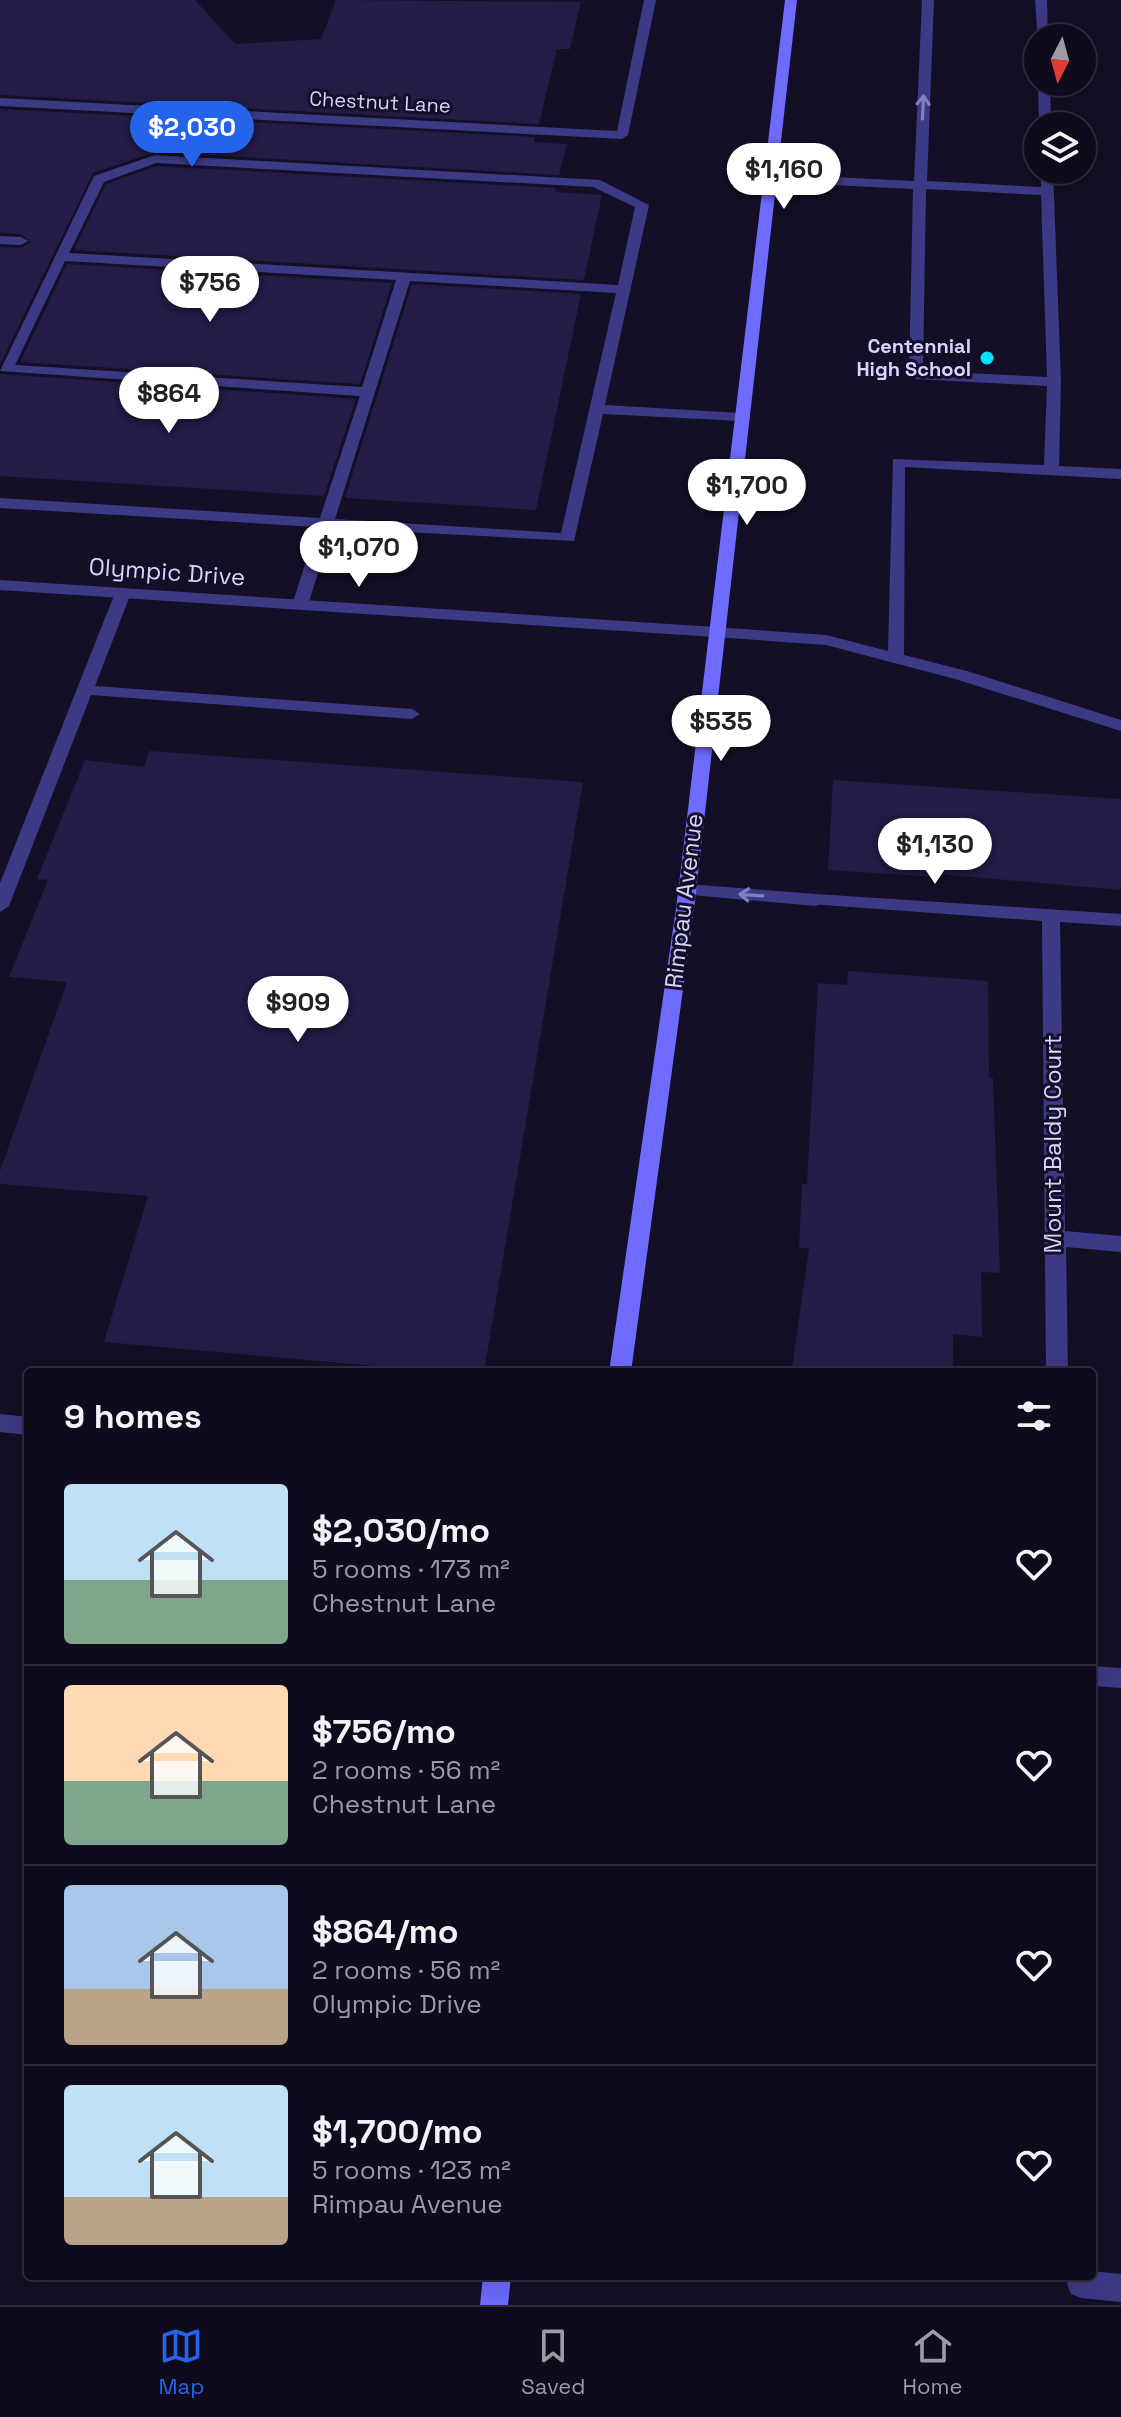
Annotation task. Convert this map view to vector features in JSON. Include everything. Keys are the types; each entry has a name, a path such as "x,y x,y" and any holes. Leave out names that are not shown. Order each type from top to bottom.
{"main road":[{"name":"Rimpau Avenue","path":"621,1368 687,890 791,0"},
{"path":"494,2305 497,2280"}],"street":[{"name":"Chestnut Lane","path":"0,102 622,135 650,0"},
{"path":"928,0 916,375 1054,382"},
{"path":"1041,0 1042,24"},
{"path":"0,503 568,538 642,205 595,183 155,159 99,179 6,369 368,392"},
{"path":"770,178 1048,191"},
{"path":"1048,184 1054,382 1051,470"},
{"path":"0,240 21,241"},
{"path":"61,257 623,289"},
{"path":"300,605 404,277"},
{"path":"597,409 740,417"},
{"path":"896,658 898,462 1121,474"},
{"name":"Olympic Drive","path":"0,585 826,640 1121,726"},
{"path":"0,906 123,593"},
{"path":"86,690 412,714"},
{"path":"687,890 1121,920"},
{"name":"Mount Baldy Court","path":"1051,915 1057,1368"},
{"path":"1053,1238 1121,1244"},
{"path":"0,1423 24,1426"},
{"path":"1096,1676 1121,1678"},
{"path":"1081,2288 1121,2288"}],"building":[{"path":"0,0 195,0 235,44 321,39 336,0 581,2 570,49 557,49 539,124 0,95"},
{"path":"0,109 535,137 534,142 567,144 559,175 155,152 93,173 0,364 0,247 21,248 31,242 21,234 0,233"},
{"path":"156,166 556,188 555,192 602,195 584,280 74,250 106,184"},
{"path":"67,264 392,283 360,384 20,362"},
{"path":"412,284 581,294 536,510 345,498"},
{"path":"0,374 356,399 324,496 0,476"},
{"path":"149,751 583,782 485,1368 397,1368 104,1342 148,1196 0,1184 0,1171 67,982 9,977 48,880 37,879 85,760 144,767"},
{"path":"833,780 1121,799 1121,890 938,874 938,877 828,870"},
{"path":"848,971 988,981 989,1078 993,1078 1000,1273 981,1272 982,1337 953,1334 953,1368 792,1368 809,1248 799,1248 802,1184 807,1184 818,983 847,985"}],"place":[{"name":"Centennial High School","path":"987,358"}]}
